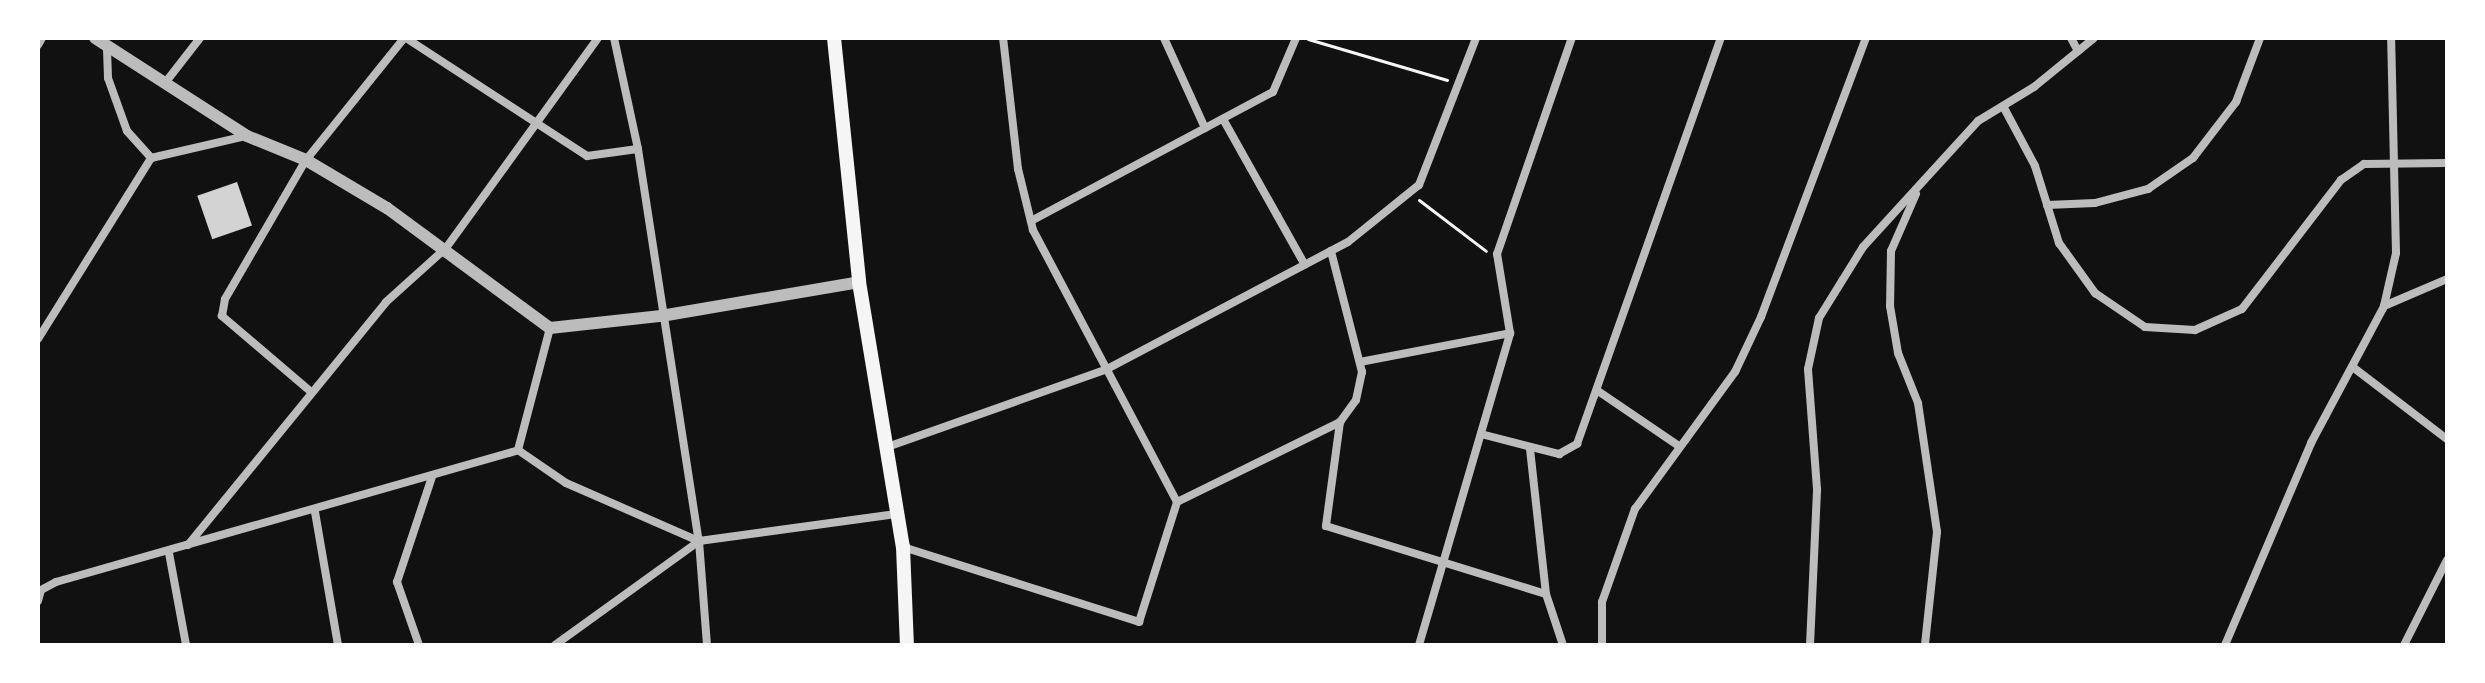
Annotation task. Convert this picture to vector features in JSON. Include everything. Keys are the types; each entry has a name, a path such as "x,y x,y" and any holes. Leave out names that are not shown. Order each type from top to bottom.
{"main road":[{"path":"834,38 859,282 890,446 896,514 903,547 907,645"}],"street":[{"path":"38,45 42,38"},
{"path":"95,38 107,49 247,136 306,160 446,248 550,328 661,316 859,282"},
{"path":"165,83 200,38"},
{"path":"310,391 222,316 227,295 306,160 405,38 587,156 638,149"},
{"path":"188,545 310,391 386,302 446,248 598,38"},
{"path":"614,38 638,149 661,316 699,541 707,645"},
{"path":"903,547 1139,622 1177,502 1031,221 1018,169 1003,38"},
{"path":"1164,38 1205,128"},
{"path":"1031,221 1273,92 1296,38"},
{"path":"890,446 1107,369 1331,251 1419,185 1476,38"},
{"path":"1419,645 1510,333 1497,254 1572,38"},
{"path":"1481,434 1559,454 1577,444 1598,391 1626,292 1721,38"},
{"path":"1602,645 1602,602 1614,560 1635,509 1735,372 1761,317 1866,38"},
{"path":"2071,38 2078,51"},
{"path":"1810,645 1817,489 1808,369 1819,318 1863,247 1978,121 2094,38"},
{"path":"2047,205 2095,203 2148,189 2193,158 2236,102 2260,38"},
{"path":"2225,645 2311,443 2354,368 2384,306 2396,253 2397,163 2391,38"},
{"path":"107,49 108,78 127,131 151,158"},
{"path":"2003,106 2035,166 2059,243 2095,293 2145,327 2195,330 2242,309 2341,180 2364,164 2447,163"},
{"path":"1223,119 1305,265"},
{"path":"38,339 151,158 247,136"},
{"path":"1919,187 1891,251 1890,306 1898,353 1921,418 1937,532 1925,645"},
{"path":"1177,502 1340,422 1356,400 1360,362 1331,251"},
{"path":"2384,306 2447,279"},
{"path":"518,450 550,328"},
{"path":"1360,362 1510,333"},
{"path":"2354,368 2447,439"},
{"path":"1598,391 1679,446"},
{"path":"1340,422 1326,526 1546,594"},
{"path":"1530,449 1546,594 1563,645"},
{"path":"518,450 566,483 699,541"},
{"path":"38,601 40,589 188,545 315,512 518,450"},
{"path":"419,645 397,582 432,477"},
{"path":"315,512 338,645"},
{"path":"555,645 699,541 896,514"},
{"path":"169,553 186,645"},
{"path":"2404,645 2447,560"}],"path":[{"path":"1303,38 1458,83"},
{"path":"1410,192 1477,248 1497,254"}],"building":[{"path":"237,182 252,225 212,239 197,196"}]}
